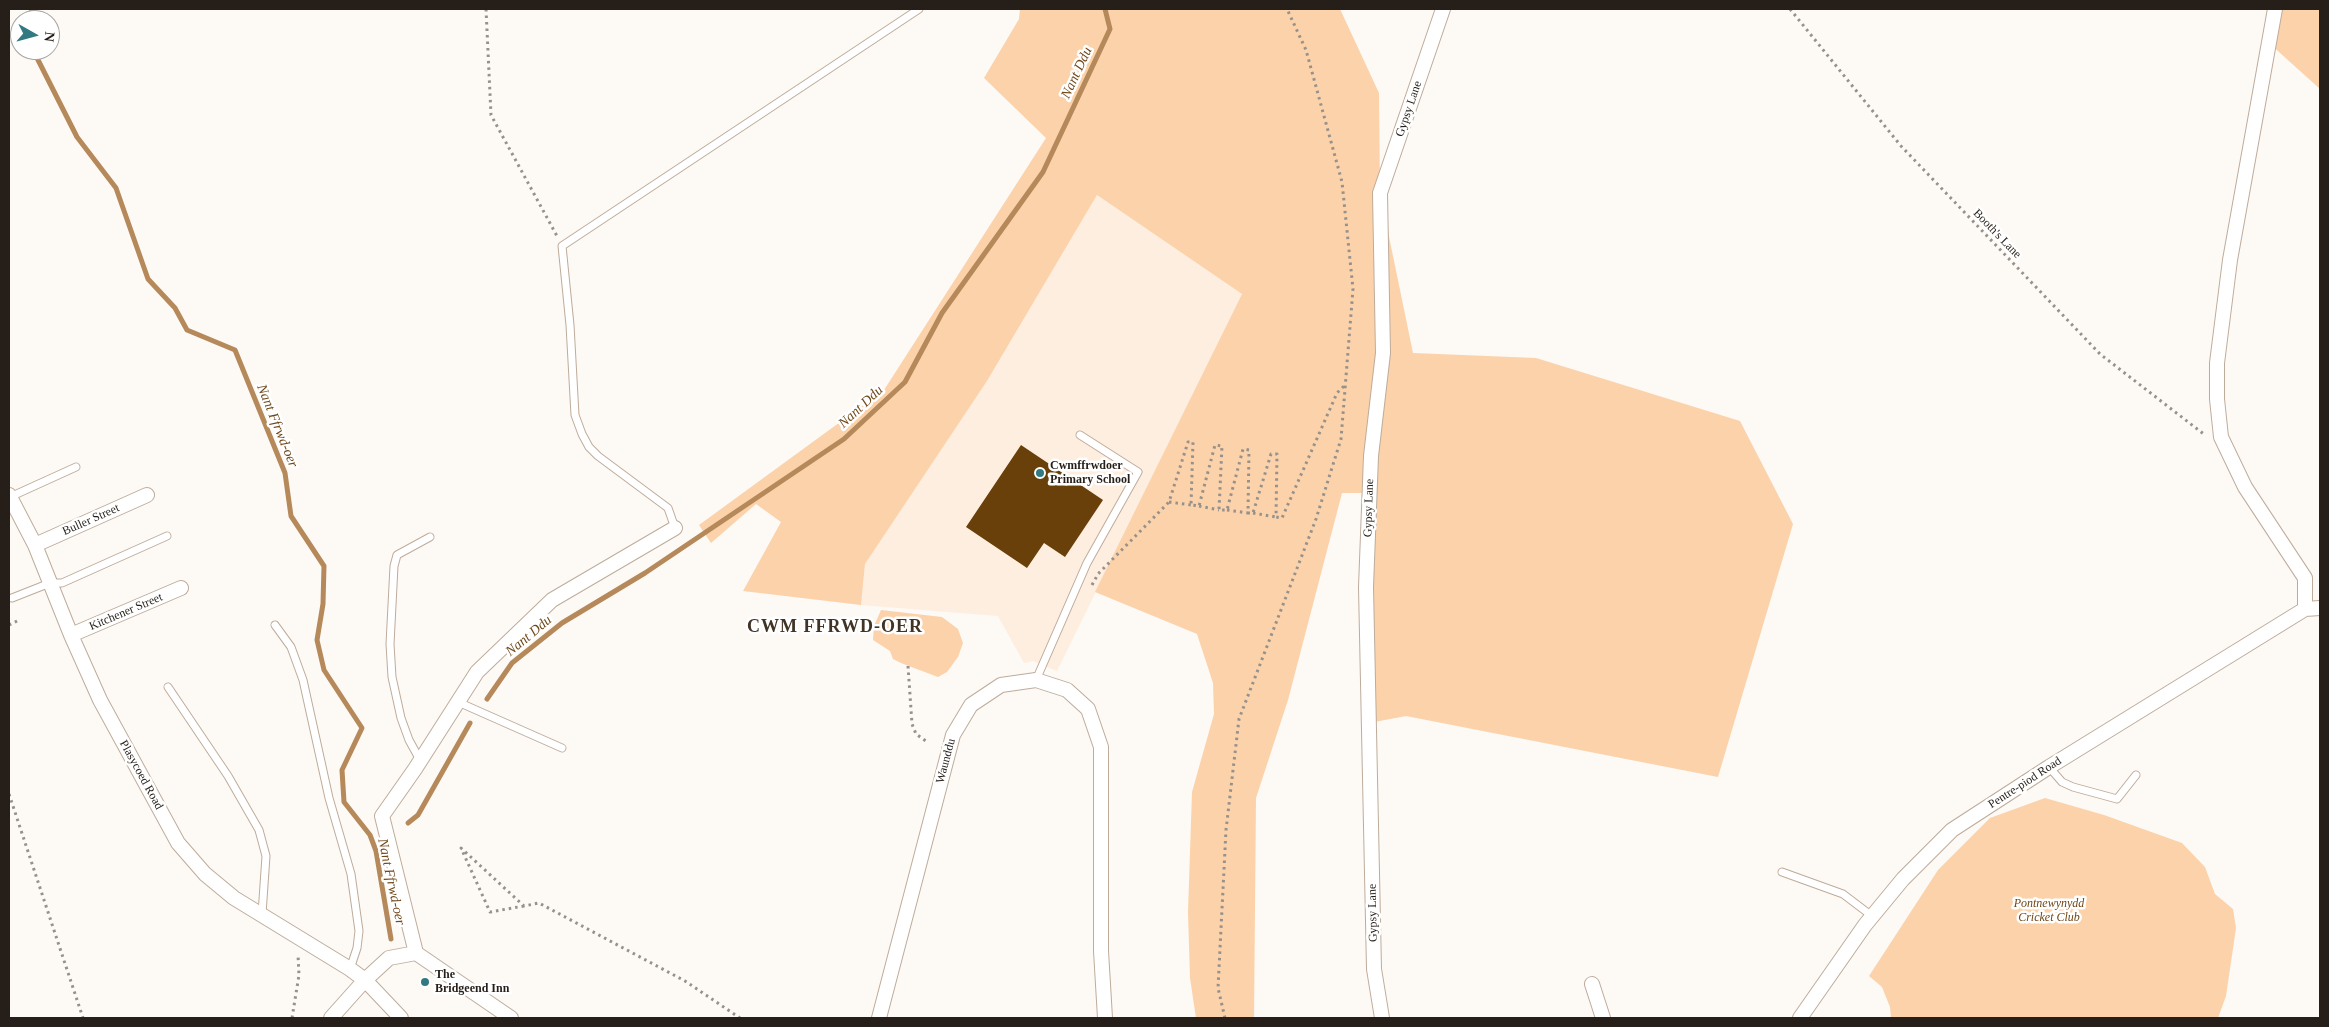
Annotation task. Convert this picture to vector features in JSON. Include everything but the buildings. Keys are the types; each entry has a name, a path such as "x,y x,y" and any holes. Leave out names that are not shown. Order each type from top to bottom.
{"street":[{"name":"Gypsy Lane","path":"1382,1018 1374,969 1366,588 1371,456 1384,353 1380,193 1443,9"},
{"path":"2275,9 2229,270 2217,363 2216,399 2221,437 2245,487 2305,578 2306,610 2320,608"},
{"name":"Buller Street","path":"35,545 147,495"},
{"name":"Plasycoed Road","path":"9,496 35,545 71,636 100,700 178,843 205,874 234,898 350,969 365,980 401,1018"},
{"path":"511,1018 416,953 382,816 421,760 477,672 552,600 675,528"},
{"name":"Kitchener Street","path":"71,636 181,588"},
{"name":"Pentre-piod Road","path":"1800,1018 1872,916 1903,879 1952,830 2048,767 2306,610"},
{"name":"Waunddu","path":"879,1018 953,735 971,705 1001,685 1036,680 1067,690 1088,709 1101,747 1101,951 1105,1018"},
{"path":"331,1018 365,980 390,958 416,953"},
{"path":"1592,984 1603,1018"}],"lane":[{"path":"675,528 668,508 598,456 582,434 575,415 570,326 562,246 919,9"},
{"path":"1036,680 1087,563 1138,472 1080,435"},
{"path":"9,496 76,467"},
{"path":"12,598 50,583 62,583 168,536"},
{"path":"421,760 409,740 401,718 392,677 390,644 394,566 397,555 430,536"},
{"path":"275,625 291,647 303,680 329,798 351,874 359,931 358,948 350,969"},
{"path":"168,687 228,776 259,830 266,856 262,914"},
{"path":"458,702 562,748"},
{"path":"2048,767 2062,782 2117,799 2136,775"},
{"path":"1782,872 1843,894 1872,916"}],"path":[{"path":"486,9 491,115 562,246"},
{"path":"1224,1018 1218,988 1226,830 1240,719 1316,520 1340,439 1352,289 1342,182 1306,50 1287,9"},
{"name":"Booth's Lane","path":"1790,9 1901,146 2100,354 2203,434 2221,437"},
{"path":"1169,502 1282,518 1338,393 1345,385"},
{"path":"1089,591 1098,574 1169,502 1188,442 1193,442 1191,505"},
{"path":"1199,506 1216,445 1222,446 1219,510"},
{"path":"1227,510 1244,449 1249,450 1248,513"},
{"path":"1253,513 1270,454 1277,454 1276,517"},
{"path":"9,625 19,620"},
{"path":"908,666 912,724 916,734 926,741"},
{"path":"9,794 83,1018"},
{"path":"524,906 461,848 490,912 524,906 537,902 685,981 740,1018"},
{"path":"292,1018 299,975 297,935"}],"shaded area":[{"name":"Cwmffrwdoer Primary School","path":"1097,195 1242,294 1057,671 1033,661 1024,663 998,616 861,605 865,564 987,381"}],"green space":[{"path":"1020,9 1340,9 1379,93 1380,193 1413,353 1536,358 1740,421 1793,524 1718,777 1406,716 1369,723 1369,493 1342,493 1288,700 1256,798 1254,1018 1196,1018 1190,978 1188,912 1192,792 1214,714 1213,683 1197,634 1095,592 1242,294 1097,195 987,381 865,564 861,605 743,591 781,522 756,504 711,543 699,525 884,390 1046,138 984,78 1019,19"},
{"path":"2275,9 2320,9 2320,89 2269,43"},
{"path":"881,610 942,617 958,629 963,643 958,657 947,672 938,677 893,659 890,651 873,640 874,626"},
{"name":"Pontnewynydd Cricket Club","path":"2045,798 2104,815 2182,843 2205,867 2215,894 2233,909 2236,928 2226,996 2218,1018 1891,1018 1890,1007 1882,987 1869,976 1938,870 1990,818"}],"waterway":[{"name":"Nant Ddu","path":"487,699 512,663 562,623 645,573 844,439 905,382 942,313 1043,172 1110,29 1105,9"},
{"name":"Nant Ffrwd-oer","path":"38,60 77,137 116,188 148,279 175,308 187,330 235,350 285,473 291,516 324,566 323,604 317,640 324,670 362,728 342,770 344,802 370,835 376,851 391,939"},
{"name":"Nant Ddu","path":"408,823 418,815 470,723"}],"place":[{"name":"Cwmffrwdoer Primary School","path":"1040,473"},
{"name":"The Bridgeend Inn","path":"425,982"}],"district":[{"name":"CWM FFRWD-OER","path":"835,627"}]}
